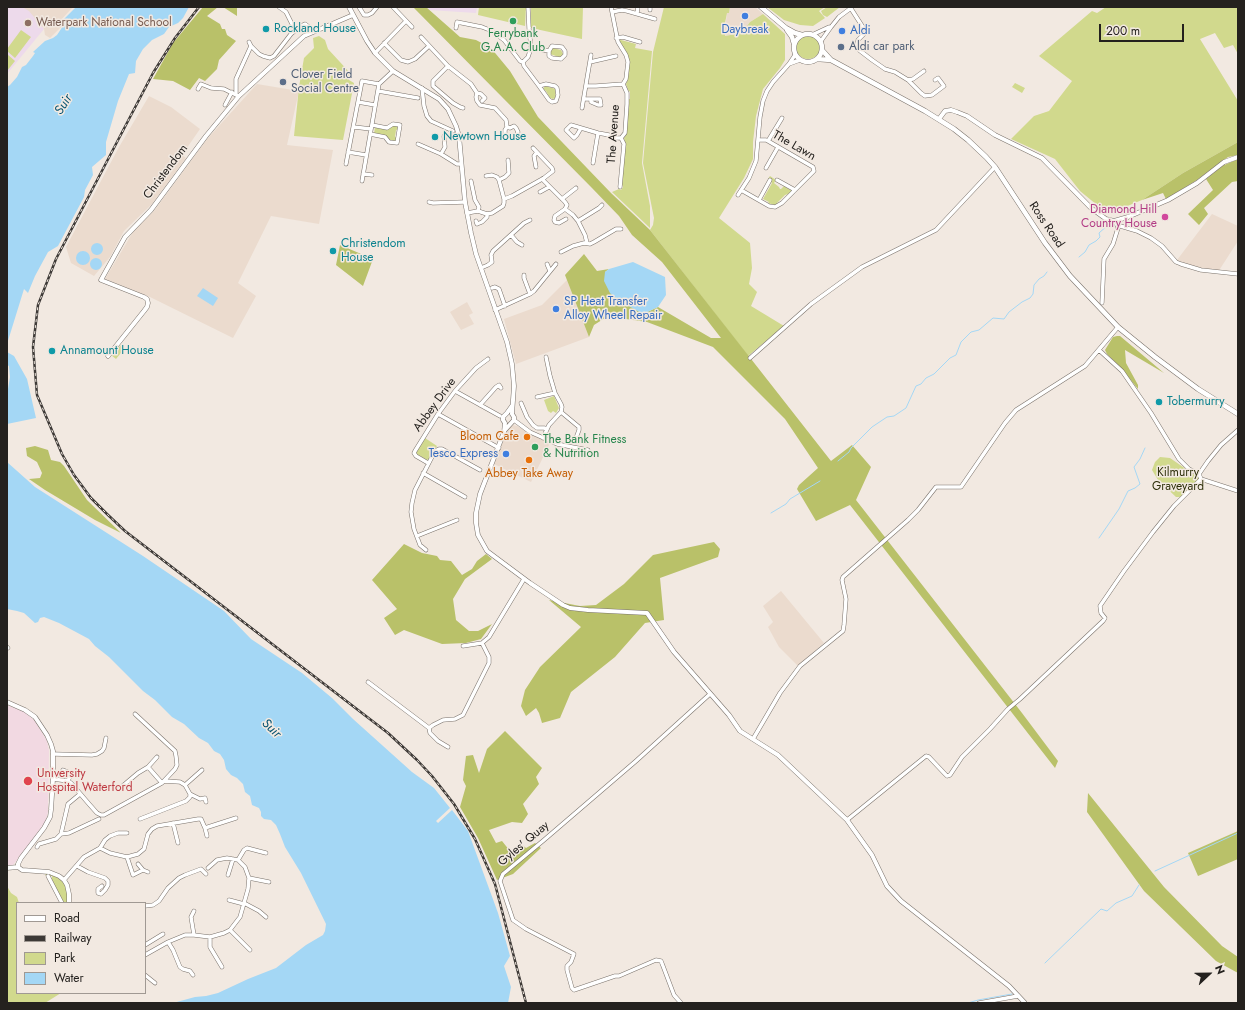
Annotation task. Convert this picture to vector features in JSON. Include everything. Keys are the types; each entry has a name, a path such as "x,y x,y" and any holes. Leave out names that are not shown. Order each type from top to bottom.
{"main road":[{"path":"761,7 786,28 795,33 814,34 821,41 821,55 817,59"},
{"path":"786,28 792,36 794,44"},
{"path":"802,34 796,38 793,49 795,55 800,60 808,62 817,59 832,60"},
{"path":"822,50 832,60"},
{"name":"Ross Road","path":"832,60 939,119 968,140 995,167 1045,243 1070,276 1118,327 1198,389 1238,414"}],"street":[{"path":"279,7 286,12 295,30"},
{"path":"350,7 367,41 375,53 393,71 439,99 452,115 458,134 467,213 481,268 507,342 512,364 514,386 512,406 509,413 504,415 504,432 480,494 476,513 478,535 487,551 563,605 570,608 647,613 674,652 729,715 740,731 778,755 847,820 872,855 887,886 902,901 1009,986 1025,1003"},
{"path":"359,7 364,15 368,15 377,7"},
{"path":"393,7 412,27"},
{"path":"523,62 528,57 531,48 528,7"},
{"path":"586,86 623,84 626,79 628,62 626,55 616,38 611,7"},
{"path":"637,13 638,7"},
{"path":"821,41 839,16 851,7 866,32 858,40 857,46 859,50 886,69 896,72 908,80 921,93 927,96 932,95 944,86 938,78 935,80"},
{"path":"644,16 649,9"},
{"path":"612,12 622,10 637,13 655,20"},
{"name":"Christendom","path":"108,356 144,311 148,303 147,299 144,297 101,280 125,237 151,210 238,95 304,36 353,14"},
{"path":"375,53 406,21"},
{"path":"456,28 457,22 492,30 504,40 520,61 523,62 524,66 549,100 552,102 556,101 558,95 557,88 555,86 546,84 539,86"},
{"path":"249,42 251,46 263,56 272,57 291,34 304,24 314,31"},
{"path":"814,34 831,27"},
{"path":"421,37 448,66 471,84 477,93 482,94 485,98 482,101"},
{"path":"616,38 623,37 641,41 638,46"},
{"path":"384,43 401,60 408,62 415,59 429,46"},
{"path":"238,95 236,79 251,46"},
{"path":"552,46 562,47 565,51 565,55 561,59 552,58 549,56 549,51 552,46"},
{"path":"531,48 549,51"},
{"path":"582,108 591,55"},
{"path":"738,195 749,178 756,161 760,117 763,101 767,91 795,55"},
{"path":"590,62 616,56"},
{"path":"789,64 800,60"},
{"path":"448,66 433,81 433,86 453,103 464,108"},
{"path":"362,181 379,83 393,71"},
{"path":"908,80 913,79 924,71"},
{"path":"346,164 362,81 379,83"},
{"path":"198,89 201,84 210,88 224,89 238,95"},
{"name":"The Avenue","path":"620,187 624,144 621,138 625,133 627,104 627,93 623,84"},
{"path":"422,88 424,106 431,121 453,131"},
{"path":"378,91 418,98"},
{"path":"224,105 232,92"},
{"path":"477,93 476,99 480,105 495,108 506,120 507,127 504,130 505,137 514,136 518,132 518,130 510,123"},
{"path":"584,99 591,100"},
{"path":"358,102 375,105"},
{"path":"939,119 945,111 951,110 957,112 971,118 996,135 1042,158 1092,208 1106,219 1114,221 1128,218 1168,200 1197,183 1224,162 1238,157"},
{"path":"768,141 782,118"},
{"path":"354,127 387,128 393,124 400,125 397,143 389,142 385,137 370,134"},
{"path":"507,127 510,128 514,126"},
{"path":"580,128 621,138"},
{"path":"593,163 598,133"},
{"path":"441,154 445,147 444,136"},
{"name":"The Lawn","path":"742,190 769,206 775,207 782,203 814,172 813,167 768,141 758,140"},
{"path":"418,144 441,154 457,164 461,164"},
{"path":"766,168 778,147"},
{"path":"504,199 542,179 553,169 533,148"},
{"path":"348,152 366,155"},
{"path":"536,167 534,156 537,152"},
{"path":"766,157 771,159"},
{"path":"499,180 508,174 508,160"},
{"path":"750,358 811,304 862,267 936,230 995,167"},
{"path":"363,174 372,175"},
{"path":"467,213 478,211 487,214 492,213 503,206 504,199 499,180 494,176 486,176"},
{"path":"542,179 567,205 565,209 550,220"},
{"path":"759,200 770,180"},
{"path":"777,180 795,190"},
{"path":"471,181 475,200 479,207 478,211"},
{"path":"780,188 783,183"},
{"path":"540,192 549,187"},
{"path":"562,199 576,188"},
{"path":"429,202 465,202"},
{"path":"578,221 600,208 602,205"},
{"path":"565,209 578,221 588,243"},
{"path":"476,221 477,224 482,222 487,217 487,214"},
{"path":"555,216 554,220 557,223 564,221 566,218"},
{"path":"481,268 491,264 491,255 493,251 524,223 530,220"},
{"path":"1102,303 1104,259 1113,244 1118,228 1114,221"},
{"path":"1117,225 1151,238 1162,246 1176,262 1201,270 1238,274"},
{"path":"561,252 573,246 594,242 616,229 621,229"},
{"path":"511,235 522,245"},
{"path":"547,264 550,271"},
{"path":"495,310 534,291 556,264"},
{"path":"524,275 530,294"},
{"path":"492,288 495,287 499,289 505,306"},
{"path":"753,739 780,693 800,666 843,631 846,599 842,580 843,577 902,526 918,510 936,487 961,487 1005,423 1016,410 1085,366 1118,327"},
{"path":"1099,350 1122,371 1151,414 1179,460 1189,469 1199,474 1201,479"},
{"path":"543,438 548,427 560,412 562,407 555,393 546,358"},
{"name":"Abbey Drive","path":"428,463 416,456 414,453 438,414 455,391 476,368 488,360"},
{"path":"480,404 496,387 499,385 501,388"},
{"path":"455,391 500,416"},
{"path":"537,397 555,393"},
{"path":"521,403 523,410 533,425 537,428 548,427"},
{"path":"518,412 523,410"},
{"path":"560,412 579,427 576,438"},
{"path":"504,432 512,423 514,417 509,413"},
{"path":"438,414 499,448"},
{"path":"505,423 520,425 543,438 567,446 588,450"},
{"path":"1199,474 1221,444 1238,430"},
{"path":"426,550 420,545 417,536 413,521 412,503 415,490 428,463 436,451 439,449 480,470"},
{"path":"423,473 465,497"},
{"path":"1201,479 1238,491"},
{"path":"847,820 926,756 929,757 947,776 950,775 962,757 1008,709 1105,618 1101,613 1100,606 1124,571 1174,506 1201,479"},
{"path":"417,536 457,520"},
{"path":"463,646 482,643 489,637 524,578"},
{"path":"429,728 433,724 443,720 455,719 463,715 489,663 489,657 482,643"},
{"path":"368,682 429,728 430,733 438,741 448,747"},
{"name":"Gyles' Quay","path":"682,1003 674,995 661,961 656,960 619,976 574,990 572,988 567,970 574,954 526,930 513,920 500,881 503,874 636,761 710,694"},
{"path":"7,702 28,712 38,721 50,740 53,754 50,817 39,835 20,860 18,868"},
{"path":"53,779 68,781 71,783 97,813 104,815 163,782 177,765 174,751 135,714"},
{"path":"53,754 97,754 104,748 106,738"},
{"path":"119,789 138,773 148,767 157,757"},
{"path":"148,767 163,782 180,782 185,785 190,794 200,799 205,798 206,802"},
{"path":"62,774 63,770 68,772 70,776 68,781"},
{"path":"185,785 202,770"},
{"path":"61,834 68,804 80,794"},
{"path":"140,819 184,803 188,800 190,794"},
{"path":"205,828 236,818"},
{"path":"37,847 39,844 56,839 61,834 99,819"},
{"path":"100,848 120,856 127,857 138,854 143,851 148,834 157,826 198,819 201,819 207,836"},
{"path":"173,823 178,843"},
{"path":"64,880 84,858 100,848 105,840 110,836 127,832"},
{"path":"238,860 247,848 266,853"},
{"path":"127,857 133,875 143,870"},
{"path":"146,954 168,942 185,935 210,938 224,933 230,930 240,917 248,889 249,878 245,867 238,860 227,858 217,860 208,868"},
{"path":"228,875 233,859"},
{"path":"138,864 143,870 148,872"},
{"path":"77,866 105,878 108,881 108,886 101,894 98,893 98,889 102,886"},
{"path":"7,868 52,872 64,880 69,891 69,902"},
{"path":"146,906 153,905 159,901 168,888 179,878 201,869 206,874"},
{"path":"48,876 61,902"},
{"path":"249,878 269,882"},
{"path":"229,900 244,904 259,911 266,918"},
{"path":"194,911 191,917 194,935"},
{"path":"230,930 250,950"},
{"path":"146,944 164,934"},
{"path":"210,938 210,947 222,967"},
{"path":"168,942 174,950 180,966 183,969 190,971 193,975"},
{"path":"146,976 156,983"},
{"path":"979,1003 1018,996"}],"shaded area":[{"path":"7,7 22,7 29,11 44,29 7,74"},
{"path":"22,7 73,7 60,21 62,26 50,38 45,35 44,29"},
{"path":"426,7 477,7 476,13 429,10"},
{"path":"730,7 755,7 763,14 750,22 747,26 747,32 724,36 727,13 729,13"},
{"path":"257,84 299,91 287,145 333,150 319,224 271,216 238,283 256,296 233,338 150,297 105,279 133,232 154,211 208,138"},
{"path":"149,96 171,107 200,129 182,155 186,158 152,204 124,231 110,257 94,276 71,263 66,247 119,147"},
{"path":"1212,214 1238,226 1238,241 1218,272 1188,265 1177,260"},
{"path":"567,280 589,337 516,364 504,319 542,305"},
{"path":"467,302 473,313 469,315 474,324 461,330 450,312"},
{"path":"513,425 550,443 531,482 494,464 508,429"},
{"path":"781,591 824,643 798,666 779,647 768,627 773,622 763,606"},
{"name":"University Hospital Waterford","path":"7,705 25,712 35,721 47,741 49,751 48,812 46,820 38,833 13,865 7,865"}],"green space":[{"path":"203,7 218,7 207,16 220,24 222,29 225,29 227,35 236,41 219,60 217,69 205,81 199,78 190,90 173,81 153,79 173,43"},
{"path":"223,7 237,7 237,16"},
{"path":"413,7 426,7 460,37 476,40 491,48 510,71 538,117 611,193 650,230 831,461 852,445 871,467 856,500 1058,761 1055,768 850,505 816,521 797,489 799,485 818,468 785,419 713,347 647,322 626,319 605,318 594,325 589,337 565,275 584,254 597,271 609,269 605,272 643,314 658,307 711,338 721,338 662,262 632,235 619,216"},
{"name":"Ferrybank G.A.A. Club","path":"479,7 526,7 525,26 478,15"},
{"path":"531,7 583,7 582,39 531,28"},
{"path":"664,7 730,7 725,23 725,36 747,32 747,26 750,22 763,14 785,34 785,60 763,89 756,116 753,159 744,178 719,218 750,243 752,268 749,284 757,292 751,306 784,326 748,356 650,230 653,225 654,218 643,163 653,52"},
{"path":"767,7 825,7 819,11 825,18 813,26 800,25 784,20"},
{"path":"827,7 840,7 827,17 823,15 821,11"},
{"path":"1106,7 1238,7 1238,54 1233,45 1224,48 1215,33 1200,39 1238,101 1238,142 1183,173 1142,200 1108,214 1080,191 1055,159 1011,139 1034,116 1049,111 1072,81 1039,56 1092,11 1097,13"},
{"path":"21,30 31,37 15,58 7,51 7,49"},
{"path":"808,35 817,38 820,47 817,56 808,59 799,56 796,47 799,38"},
{"path":"319,36 325,40 328,49 351,74 349,80 354,83 343,140 294,136 299,87 304,58 314,48 313,38"},
{"path":"620,38 621,40 636,44 635,48 652,51 642,163 650,206 650,228 612,192 619,189 621,190 623,187 624,138 626,135 628,99 630,99 630,92 626,84 628,78 629,60 619,40"},
{"path":"551,49 561,50 563,54 562,56 559,57 550,54"},
{"path":"7,54 15,61 7,71"},
{"path":"1015,83 1025,88 1022,93 1012,87"},
{"path":"545,86 556,89 555,98 550,98 543,89"},
{"path":"393,125 399,127 398,130 396,130 395,137 397,140 390,141 386,136 374,134 375,127 388,129"},
{"path":"1238,142 1238,155 1228,157 1197,180 1166,199 1163,193 1142,200 1183,173"},
{"path":"1238,159 1238,181 1232,182 1204,208 1208,214 1199,225 1188,214 1213,190 1206,179 1222,166"},
{"path":"770,176 776,180 774,183 780,189 784,186 792,191 785,195 777,203 778,204 774,205 763,199 772,183 768,179"},
{"path":"340,245 373,259 363,286 336,265"},
{"path":"1120,336 1164,373 1125,350 1126,363 1138,385 1138,389 1105,350 1113,337"},
{"path":"121,345 125,348 116,359 111,355"},
{"path":"554,396 559,408 556,413 553,411 551,413 548,411 544,400"},
{"path":"425,438 437,446 427,460 416,452"},
{"path":"35,446 48,450 51,460 60,462 64,466 87,500 121,533 95,520 29,479 40,478 42,473 37,462 27,456 26,448"},
{"name":"Kilmurry Graveyard","path":"1160,457 1170,458 1199,478 1199,480 1180,497 1176,497 1158,480 1152,470 1155,462"},
{"path":"714,542 720,549 718,557 660,578 664,620 645,623 615,657 571,692 560,718 542,723 536,708 526,716 521,706 525,690 540,667 581,627 549,600 580,606 596,605 624,584 653,555"},
{"path":"404,544 422,553 437,556 440,560 451,561 462,575 472,569 477,561 486,554 492,559 465,579 453,599 456,620 469,631 478,631 492,624 481,639 466,643 442,644 404,630 395,635 384,618 397,609 372,580"},
{"path":"505,731 542,768 536,777 539,784 523,804 528,814 522,823 512,822 489,830 496,843 502,841 510,851 521,844 526,848 535,843 541,848 513,874 497,880 478,838 460,807 466,786 463,780 466,756 473,755 479,773 487,749"},
{"path":"1088,793 1164,887 1222,946 1238,957 1238,973 1216,961 1144,891 1087,812"},
{"path":"1238,831 1238,859 1198,876 1188,853"},
{"path":"45,873 58,877 64,883 67,890 67,902 63,902 51,879 52,876 46,876"},
{"path":"7,886 11,893 17,897 19,902 16,902 16,994 59,994 45,1003 8,1003"}],"water":[{"name":"Suir","path":"76,7 189,7 183,18 178,23 169,27 164,34 152,40 143,49 136,61 135,73 129,74 118,101 106,142 106,155 92,167 93,175 85,190 84,197 58,246 48,252 28,293 24,289 7,344 7,87 17,77 22,67 26,65 33,56 35,53 33,52 45,41 57,35 63,26 61,22"},
{"path":"97,243 101,245 103,249 101,253 97,255 93,253 91,249 93,245"},
{"path":"83,251 88,253 90,258 88,263 83,265 78,263 76,258 78,253"},
{"path":"94,258 98,258 102,264 98,270 94,270 90,266 90,262"},
{"path":"633,262 665,277 666,295 658,307 643,314 616,299 610,293 604,281 605,272 609,269"},
{"path":"203,288 218,298 213,306 197,296"},
{"path":"7,352 14,356 27,379 36,418 7,424 7,395 10,377 9,366 7,365"},
{"name":"Suir","path":"7,462 35,487 143,556 224,611 251,639 302,673 332,698 412,772 434,788 450,808 436,821 438,823 452,810 468,831 498,913 510,956 504,966 511,987 508,1003 173,1003 218,993 276,968 306,945 323,935 326,924 301,873 285,847 276,825 271,820 264,819 261,816 259,808 252,805 250,796 245,792 243,784 226,769 224,760 220,754 214,751 208,743 199,738 184,724 172,717 89,639 44,617 40,618 38,622 35,623 24,613 7,609"}],"waterway":[{"path":"1079,257 1085,252 1089,245 1100,237 1099,233 1108,225"},
{"path":"838,461 849,452 851,448 872,427 887,417 894,416 906,408 916,386 934,374 950,358 956,355 961,342 971,332 979,330 993,318 1004,319 1009,312 1030,298 1033,294 1034,285 1047,272"},
{"path":"1099,538 1119,509 1128,491 1140,484 1134,467 1145,448"},
{"path":"771,513 786,504 790,499 820,481"},
{"path":"1155,871 1238,833"},
{"path":"1045,963 1101,909 1107,911 1116,903 1132,896 1139,885"},
{"path":"968,1003 1012,994"}],"railway":[{"path":"199,7 175,38 153,73 56,259 38,305 33,347 37,395 62,454 74,475 91,498 107,514 125,531 388,733 432,776 454,804 475,839 495,884 526,1003"}],"place":[{"name":"Daybreak","path":"745,16"},
{"name":"Ferrybank G.A.A. Club","path":"513,21"},
{"name":"Waterpark National School","path":"28,23"},
{"name":"Rockland House","path":"266,29"},
{"name":"Aldi","path":"842,31"},
{"name":"Aldi car park","path":"841,47"},
{"name":"Clover Field Social Centre","path":"283,82"},
{"name":"Newtown House","path":"435,137"},
{"name":"Diamond Hill Country House","path":"1165,217"},
{"name":"Christendom House","path":"333,251"},
{"name":"SP Heat Transfer Alloy Wheel Repair","path":"556,309"},
{"name":"Annamount House","path":"52,351"},
{"name":"Tobermurry","path":"1159,402"},
{"name":"Bloom Cafe","path":"527,437"},
{"name":"The Bank Fitness & Nutrition","path":"535,447"},
{"name":"Tesco Express","path":"506,454"},
{"name":"Abbey Take Away","path":"529,460"},
{"name":"University Hospital Waterford","path":"28,781"}]}
